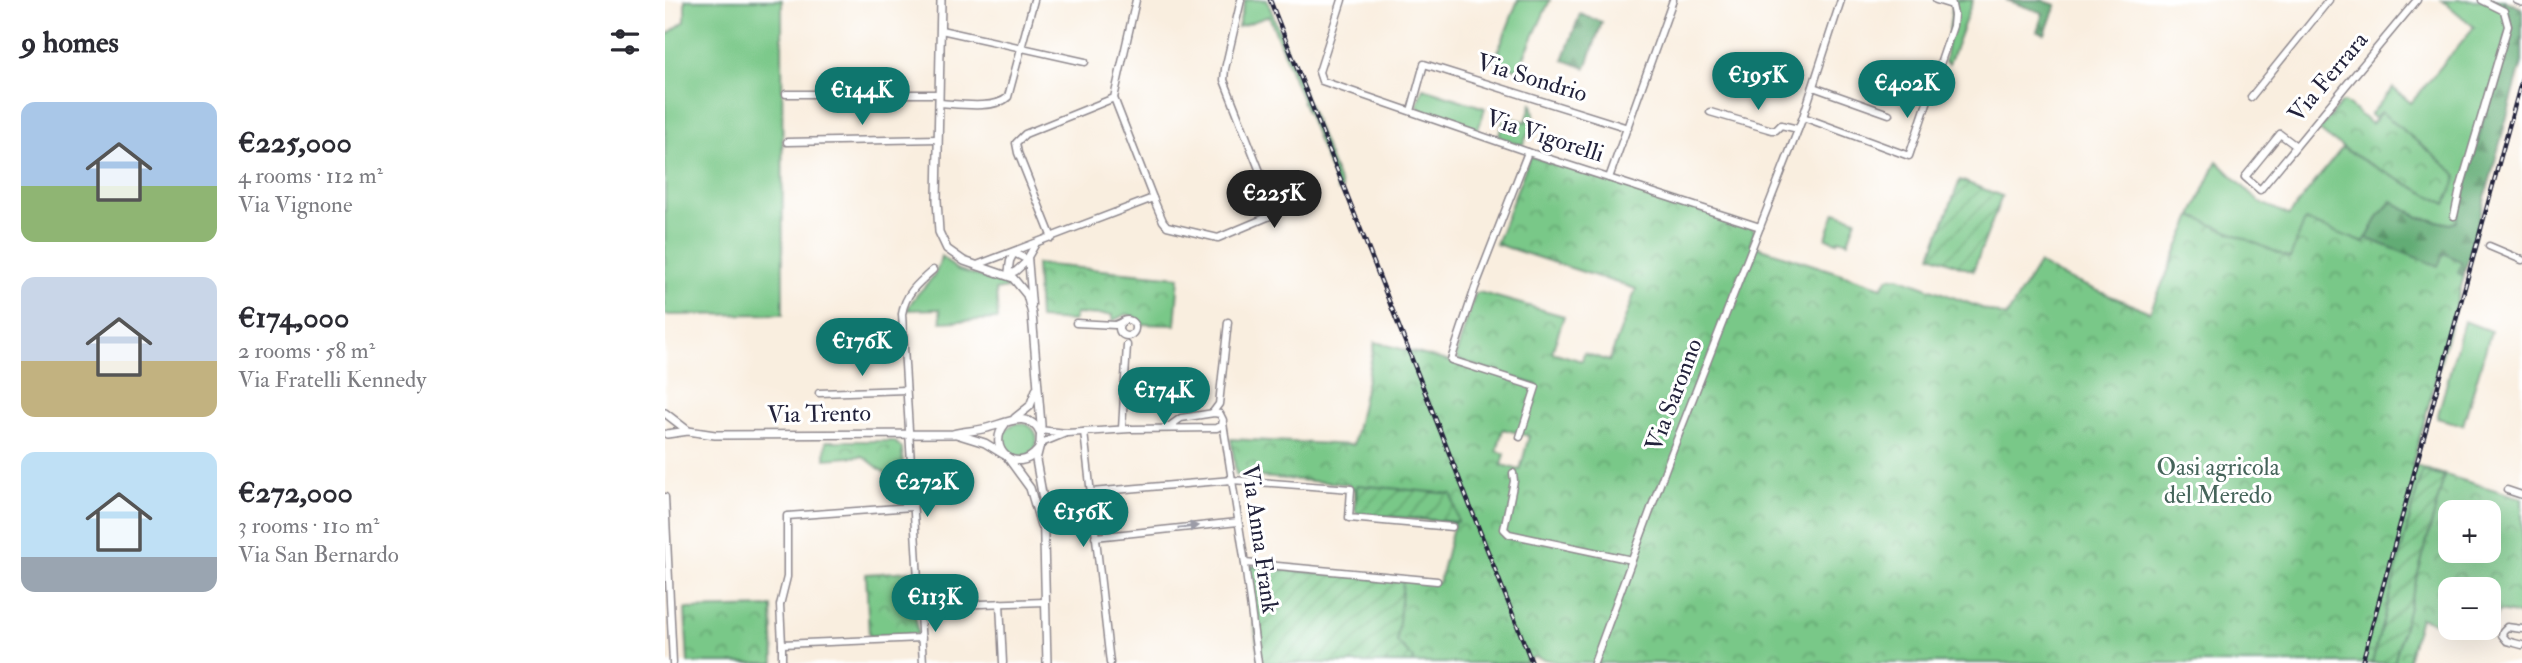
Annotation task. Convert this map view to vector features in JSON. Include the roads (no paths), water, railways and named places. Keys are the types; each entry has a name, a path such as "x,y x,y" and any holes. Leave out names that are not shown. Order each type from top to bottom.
{"street":[{"path":"941,0 937,210 939,232 950,253 1008,275 1024,290 1032,314"},
{"path":"786,94 939,98 991,104 1003,101 1008,97 1034,0"},
{"path":"1136,0 1114,98 1163,221 1167,226 1215,238 1265,219 1273,211 1272,202 1225,83 1225,69 1241,0"},
{"name":"Via Vigorelli","path":"1342,0 1319,72 1319,78 1323,81 1528,152 1760,227"},
{"path":"1609,178 1673,0"},
{"name":"Via Saronno","path":"1594,663 1752,244 1803,117 1841,0"},
{"path":"1803,117 1909,156 1953,26 1951,3 1936,0"},
{"path":"2251,97 2329,0"},
{"name":"Via Ferrara","path":"2296,146 2280,134 2245,177 2260,190 2417,0"},
{"path":"2454,216 2508,26 2504,11 2482,0"},
{"path":"941,30 1085,62"},
{"name":"Via Sondrio","path":"1411,111 1424,64 1627,128"},
{"path":"1813,87 1889,114"},
{"path":"1052,238 1017,150 1018,140 1025,134 1114,98"},
{"path":"1710,112 1772,130 1781,125 1798,129"},
{"path":"787,142 938,139"},
{"path":"1520,436 1536,387 1451,360 1528,152"},
{"path":"977,265 1153,198"},
{"path":"1043,241 1033,247 1028,260 1039,431 1036,467 1043,499 1047,663"},
{"path":"2489,246 2522,260"},
{"path":"1014,253 1028,260"},
{"path":"1008,275 1014,253"},
{"path":"1008,275 1028,260"},
{"path":"923,663 902,314 904,302 910,292 933,270"},
{"path":"1076,323 1113,325 1130,321 1134,324 1135,330 1127,344 1122,429"},
{"path":"1121,333 1122,322"},
{"path":"1211,413 1217,408 1219,400 1228,322"},
{"path":"1113,325 1127,344"},
{"path":"1121,333 1132,335"},
{"path":"1037,386 1029,408 1001,429 998,440 999,447 1024,478 1032,493 1042,534"},
{"path":"819,393 907,390"},
{"name":"Via Anna Frank","path":"1219,400 1258,663"},
{"path":"666,436 671,427 667,413"},
{"name":"Via Trento","path":"667,413 688,431"},
{"path":"1010,421 1026,419 1039,431 1068,433 1122,429 1218,428 1223,420 1219,414 1211,413 1179,419 1167,428"},
{"path":"1179,419 1177,424 1183,429"},
{"name":"Via Trento","path":"666,436 688,431 715,435 951,434 1010,421"},
{"path":"1084,432 1110,663"},
{"path":"1007,457 1024,460 1044,442 1068,433"},
{"name":"Via Trento","path":"951,434 985,443 1007,457"},
{"path":"1513,473 1514,481 1504,529 1509,534 1632,560"},
{"path":"1091,492 1232,480 1352,489 1349,517 1452,527"},
{"path":"2507,490 2522,495"},
{"path":"665,498 673,663"},
{"path":"782,663 780,605 787,577 787,516 912,507"},
{"path":"1095,537 1238,522"},
{"path":"1245,563 1437,581"},
{"path":"919,606 1045,602"},
{"path":"1000,603 1003,663"},
{"path":"2522,629 2507,627 2503,635 2507,641 2522,645"},
{"path":"782,644 922,638"}],"railway":[{"path":"1270,0 1532,663"},
{"path":"2362,663 2522,79"}],"park label":[{"name":"Oasi agricola del Meredo","path":"2218,481"}]}
